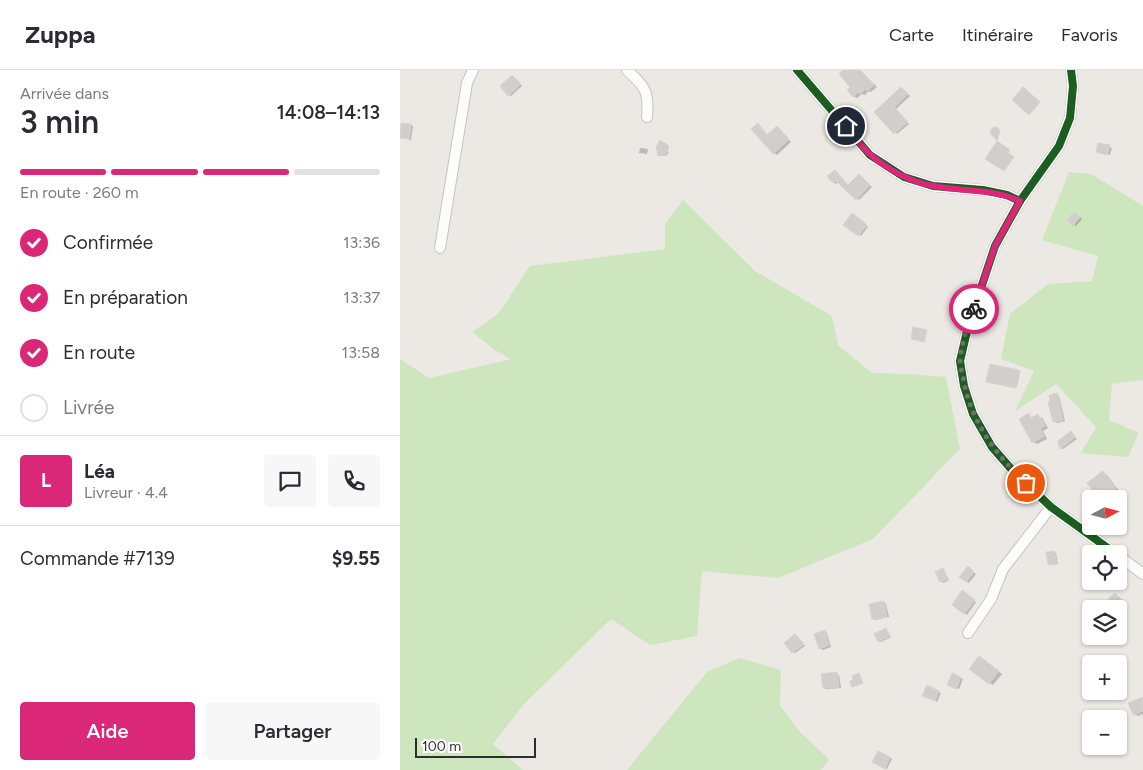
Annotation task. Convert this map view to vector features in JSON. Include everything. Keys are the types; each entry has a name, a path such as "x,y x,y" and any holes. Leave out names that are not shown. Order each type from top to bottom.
{"street":[{"path":"440,248 467,83 472,70"},
{"path":"627,70 644,86 649,100 647,117"},
{"path":"797,70 870,155 904,177 933,186 983,190 1006,195 1020,201"},
{"path":"1071,70 1073,86 1070,118 1059,146 1020,201 995,246 968,327 960,361 964,386 973,414 992,447 1013,471 1051,507 1104,545"},
{"path":"968,632 991,599 1003,569 1051,507"},
{"path":"1127,562 1143,574"}],"green space":[{"path":"1069,172 1091,174 1143,206 1143,380 1112,384 1109,420 1139,433 1128,457 1081,453 1096,427 1056,384 1015,411 1034,371 1001,359 1010,314 1048,284 1092,281 1098,256 1042,240"},
{"path":"683,200 755,271 832,316 838,345 872,373 946,377 960,449 873,539 778,578 702,571 697,636 650,645 611,619 524,704 493,744 523,770 400,770 400,359 429,378 511,359 495,350 472,332 499,313 530,266 665,249 665,224"},
{"path":"740,658 781,670 780,706 800,732 829,759 821,770 627,770 707,672"}],"building":[{"path":"843,70 860,70 874,85 867,91 865,89 860,94 858,92 853,97 847,90 850,87 839,74"},
{"path":"512,75 521,84 508,96 500,86"},
{"path":"901,87 908,94 894,107 908,122 894,134 874,112"},
{"path":"1023,87 1040,102 1029,115 1012,100"},
{"path":"401,123 411,124 409,139 400,138"},
{"path":"758,123 767,135 777,126 789,139 773,154 751,129"},
{"path":"997,127 1000,131 997,141 990,133 992,128"},
{"path":"660,140 668,145 666,149 668,150 665,155 658,156 656,147"},
{"path":"997,141 1010,150 1008,153 1014,157 1004,171 985,159"},
{"path":"1098,143 1110,145 1107,155 1096,152"},
{"path":"835,170 848,185 859,174 870,185 856,200 836,181 833,183 827,176"},
{"path":"1075,212 1080,217 1073,226 1067,220"},
{"path":"852,213 867,225 858,236 843,225"},
{"path":"913,327 927,330 924,342 911,339"},
{"path":"990,364 1019,370 1016,388 986,382"},
{"path":"1057,393 1063,420 1053,422 1048,402 1050,401 1049,395"},
{"path":"1029,413 1031,418 1038,414 1045,426 1040,428 1044,436 1032,443 1019,419"},
{"path":"1071,431 1075,437 1060,449 1058,441"},
{"path":"1103,471 1116,489 1092,490 1087,483"},
{"path":"1054,551 1057,563 1048,565 1046,552"},
{"path":"968,566 974,572 966,582 959,577"},
{"path":"943,568 948,579 940,582 935,572"},
{"path":"962,590 975,600 964,614 952,605"},
{"path":"1115,593 1122,600 1109,600"},
{"path":"884,601 887,617 872,619 869,604"},
{"path":"886,628 890,636 878,642 874,634"},
{"path":"825,630 829,645 819,649 814,634"},
{"path":"795,634 804,644 792,653 784,643"},
{"path":"979,656 999,671 989,684 969,669"},
{"path":"837,672 839,687 823,688 821,674"},
{"path":"859,673 863,683 852,687 850,681 853,680 852,676"},
{"path":"952,673 961,677 956,689 947,685"},
{"path":"927,685 939,691 935,701 922,696"},
{"path":"1143,697 1143,711 1133,715 1128,703"},
{"path":"878,751 890,757 885,769 872,762"}],"cycle path":[{"path":"797,70 870,155 904,177 933,186 983,190 1007,195 1020,201"},
{"path":"1071,70 1073,86 1070,118 1059,146 1020,201 995,246 968,327 960,361 964,386 973,414 992,447 1013,471 1051,507 1104,545"}],"way so far":[{"path":"974,309 960,361 964,386 973,414 992,447 1026,483"}],"route":[{"path":"846,126 870,155 904,177 933,186 983,190 1006,195 1020,201 995,246 974,309"}]}
